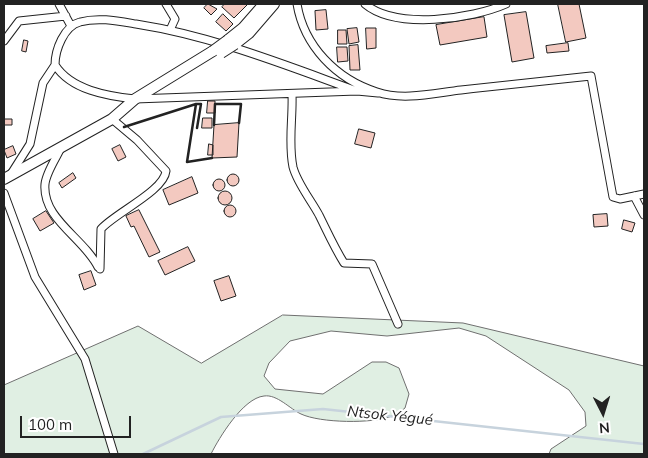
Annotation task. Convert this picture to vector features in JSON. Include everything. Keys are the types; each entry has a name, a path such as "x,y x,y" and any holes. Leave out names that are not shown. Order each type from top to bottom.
{"main road":[{"path":"232,42 264,4"},
{"path":"123,111 149,99 232,42 249,33 274,4"},
{"path":"7,174 112,119 135,99 217,52"}],"street":[{"path":"59,4 71,26"},
{"path":"166,4 175,19 170,30"},
{"path":"297,4 301,25 317,53 345,76 378,93"},
{"path":"366,4 377,12 389,15 440,20 481,14 506,4"},
{"path":"4,41 19,21 66,16"},
{"path":"7,174 33,137 43,83 55,65 56,51 71,26 86,21 109,20 170,30 255,54 357,91"},
{"path":"55,65 66,78 86,88 112,96 135,99 357,91 412,95 591,76 613,197 620,199 644,194"},
{"path":"292,94 291,148 294,169 320,217 330,241 344,263 372,264 398,324"},
{"path":"61,147 45,182 46,204 92,254 100,269 101,228 155,188 166,176 164,167 112,119"},
{"path":"4,193 35,277 85,359 114,454"},
{"path":"634,196 644,215"}],"green space":[{"path":"283,315 463,323 644,366 644,454 549,454 551,449 586,426 585,412 569,390 486,336 459,328 387,336 331,331 290,341 269,363 264,376 275,389 323,394 372,362 386,362 399,368 409,394 405,408 396,415 383,419 333,421 310,417 301,414 279,399 264,396 256,398 240,411 226,429 211,454 4,454 4,385 138,326 201,363"}],"building":[{"path":"208,4 217,9 211,15 204,8"},
{"path":"225,4 247,5 234,18 222,7"},
{"path":"558,4 579,4 586,38 566,42"},
{"path":"326,10 328,29 316,30 315,11"},
{"path":"526,12 534,58 512,62 504,15"},
{"path":"223,14 233,24 226,31 216,22"},
{"path":"484,17 487,37 440,45 436,25"},
{"path":"357,28 359,42 349,44 347,29"},
{"path":"366,28 376,28 376,48 367,49"},
{"path":"338,30 346,30 347,44 338,44"},
{"path":"24,40 28,41 26,52 22,51"},
{"path":"568,43 569,51 547,53 546,46"},
{"path":"358,45 360,70 350,70 349,46"},
{"path":"337,47 347,47 348,61 338,62"},
{"path":"208,101 215,101 215,113 207,113"},
{"path":"203,118 212,118 212,128 202,128"},
{"path":"4,119 12,119 12,125 4,125"},
{"path":"239,123 237,157 212,158 214,125"},
{"path":"359,129 375,133 371,148 355,144"},
{"path":"209,144 213,145 213,155 208,155"},
{"path":"120,145 126,157 118,161 112,149"},
{"path":"13,146 16,154 7,158 4,150"},
{"path":"73,173 76,178 62,188 59,183"},
{"path":"231,174 235,174 239,180 235,186 231,186 227,182 227,178"},
{"path":"192,177 198,193 169,205 163,190"},
{"path":"217,179 221,179 225,185 221,191 217,191 213,187 213,183"},
{"path":"222,191 228,191 232,198 228,205 222,205 218,201 218,195"},
{"path":"228,205 232,205 236,211 232,217 228,217 224,213 224,209"},
{"path":"139,210 160,252 149,257 134,226 131,227 126,216"},
{"path":"46,211 54,223 40,231 33,219"},
{"path":"607,214 608,226 594,227 593,215"},
{"path":"624,220 635,223 632,232 622,229"},
{"path":"188,247 195,261 165,275 158,261"},
{"path":"91,271 96,285 84,290 79,275"},
{"path":"229,276 236,296 221,301 214,281"}],"waterway":[{"name":"Ntsok Yégué","path":"143,454 221,417 323,409 644,444"}],"wall":[{"path":"124,127 196,104"},
{"path":"197,128 201,104 196,104 187,162 212,158"},
{"path":"214,125 215,104 241,104 239,123"}]}
